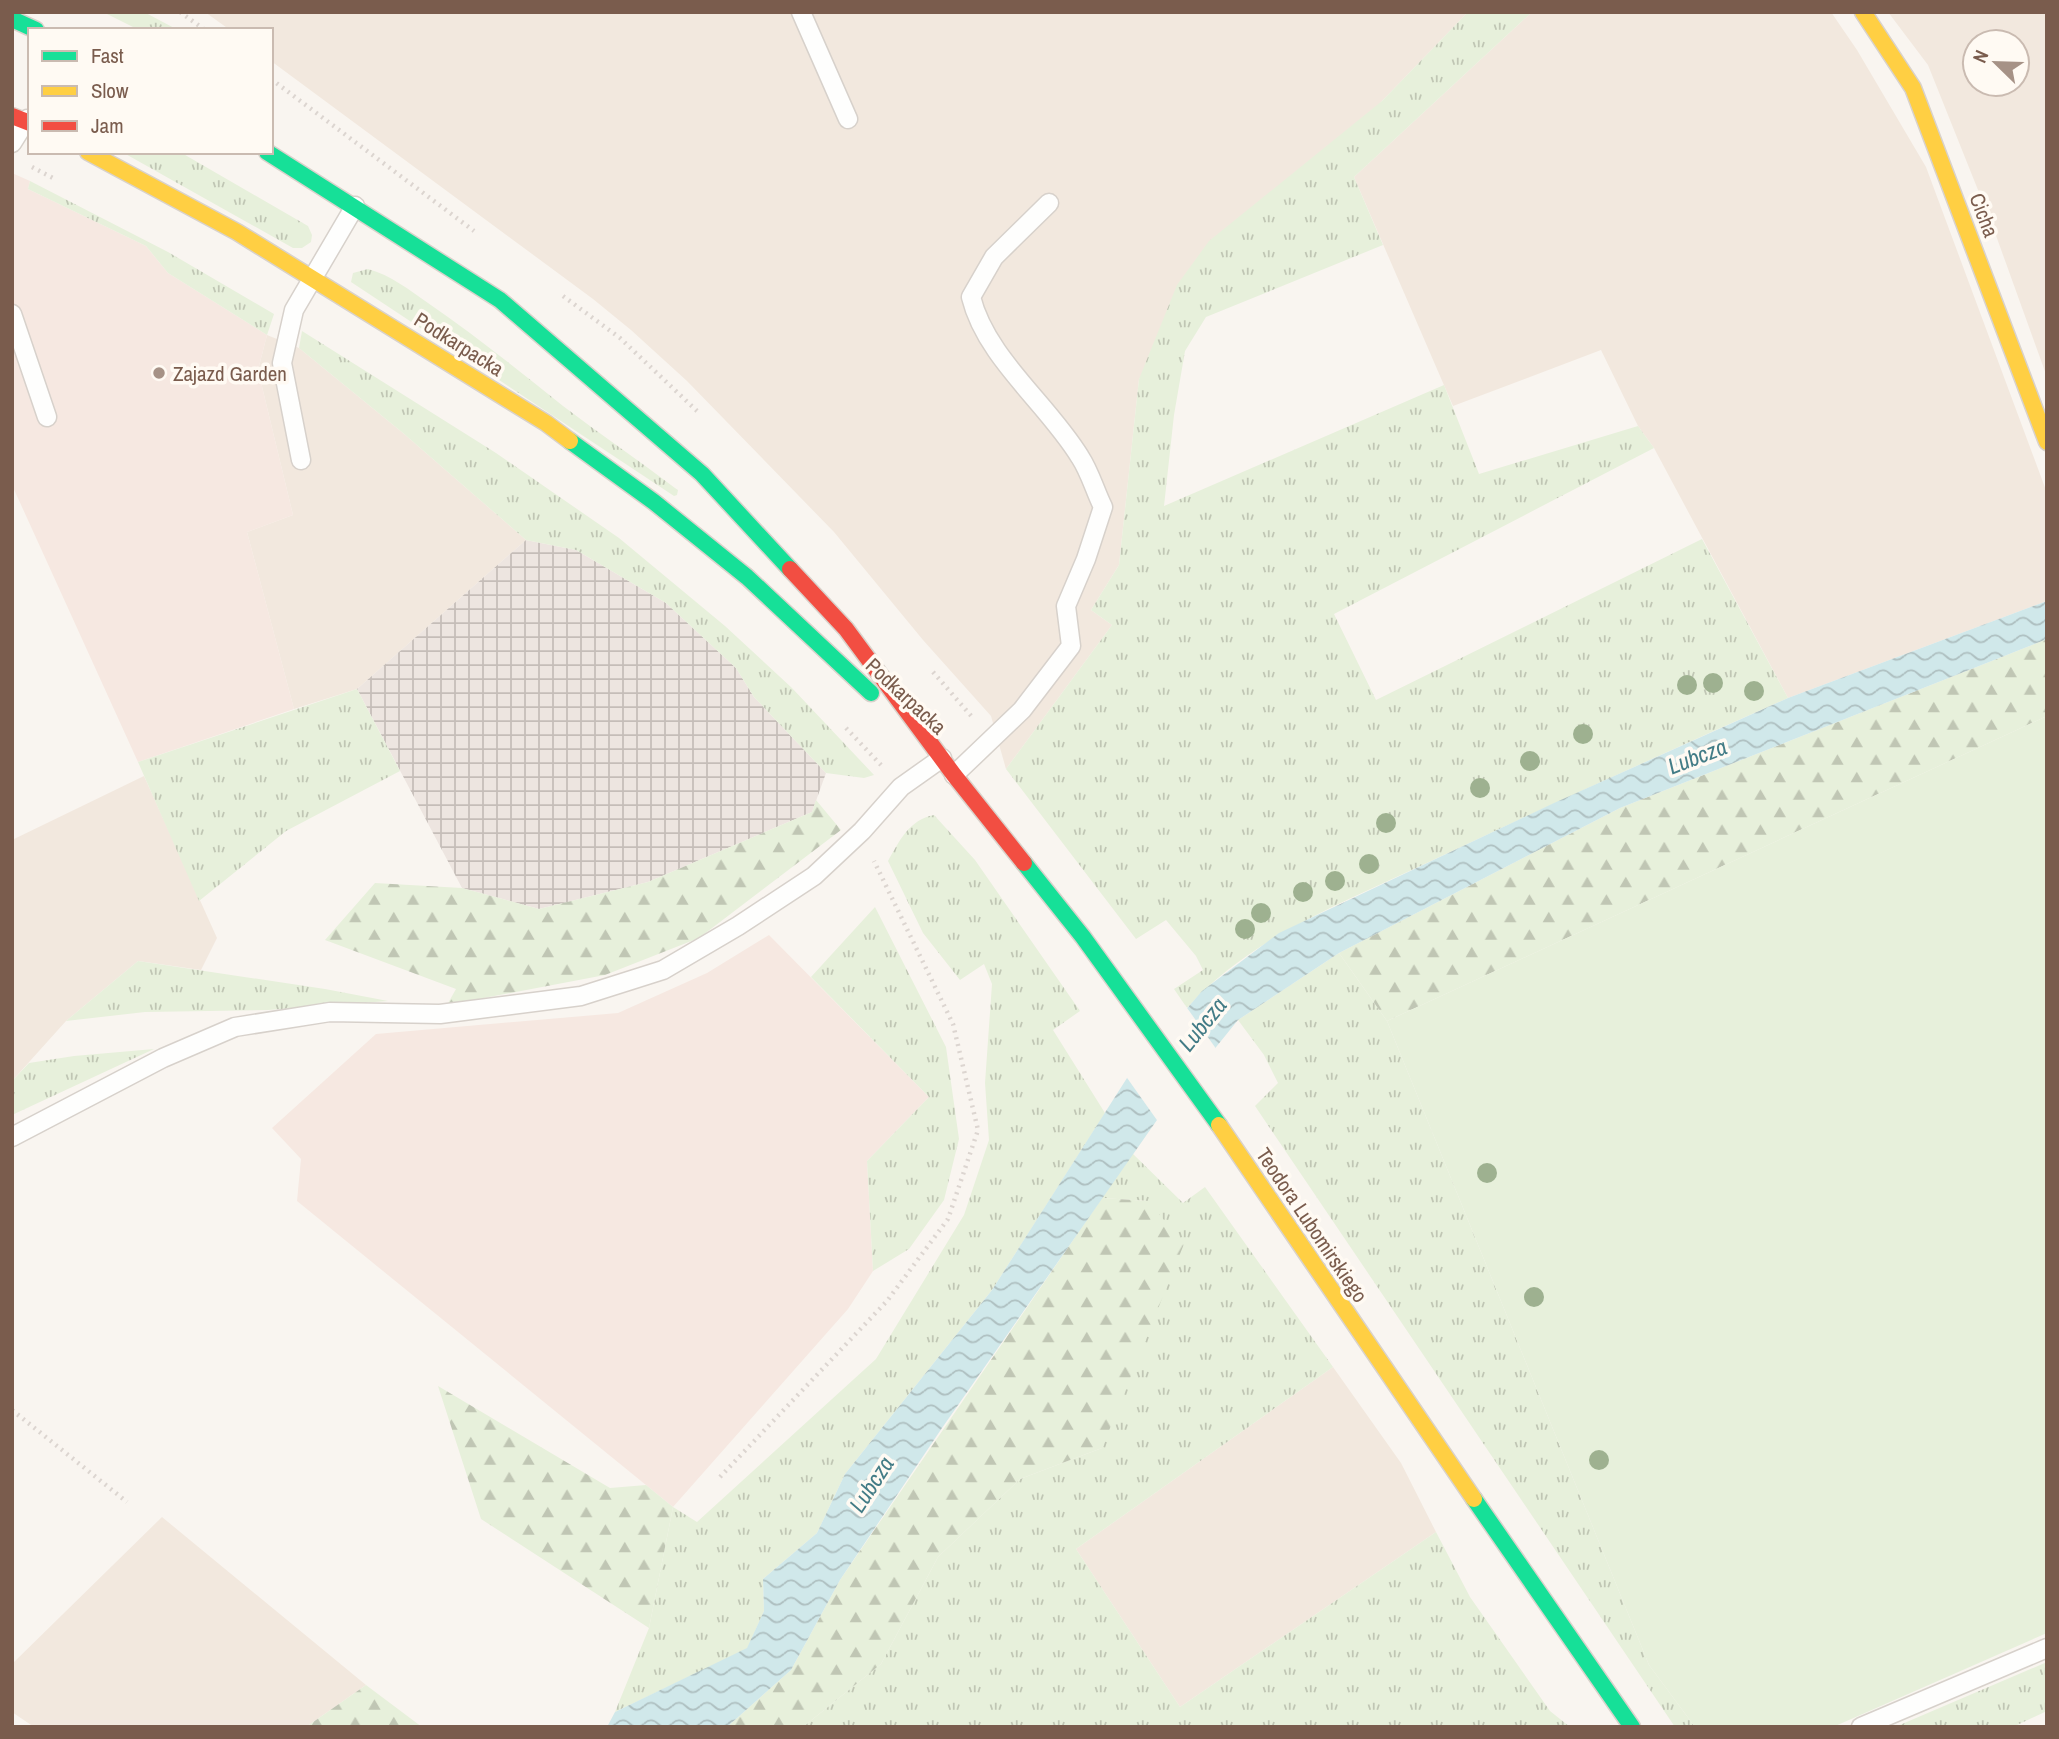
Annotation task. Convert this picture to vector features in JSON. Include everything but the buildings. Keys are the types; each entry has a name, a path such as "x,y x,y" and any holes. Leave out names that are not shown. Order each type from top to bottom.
{"main road":[{"name":"Cicha","path":"1863,12 1913,89 2047,442"},
{"path":"12,19 32,28"},
{"name":"Podkarpacka","path":"92,154 237,232 546,423 654,502 747,577 942,758"},
{"name":"Podkarpacka","path":"270,154 500,300 702,474 846,629 942,758"},
{"name":"Teodora Lubomirskiego","path":"942,758 1083,937 1244,1160 1354,1325 1632,1727"}],"lane":[{"path":"800,12 848,119"},
{"path":"12,143 24,118"},
{"path":"954,775 1022,710 1071,646 1066,606 1086,559 1103,507 1081,457 991,341 976,316 971,297 994,257 1049,203"},
{"path":"301,460 282,363 294,310 355,206"},
{"path":"12,314 47,417"},
{"path":"12,1137 163,1058 235,1027 330,1012 440,1014 581,996 663,970 738,926 814,876 862,831 901,787 942,758"},
{"path":"1861,1727 2047,1648"}],"path":[{"path":"180,12 202,28"},
{"path":"24,163 58,180"},
{"path":"845,727 901,787"},
{"path":"720,1477 887,1301 948,1219 978,1130 953,1024 872,858 862,831"},
{"path":"12,1410 127,1502"}],"shaded area":[{"path":"205,12 1468,12 1382,101 1139,379 1119,565 1091,610 1112,625 1006,769 991,716 923,640 834,532 687,381 593,299 273,62 273,28 227,28"},
{"path":"1532,12 1831,12 1857,50 1926,167 2047,493 2047,601 1788,698 1654,448 1638,426 1601,350 1453,406 1354,177"},
{"path":"1888,12 2047,12 2047,377 1994,230 1928,65"},
{"path":"12,173 30,181 28,189 146,246 168,273 267,335 258,370 293,515 247,532 294,709 138,762 12,485"},
{"path":"267,335 299,348 403,433 526,540 357,689 294,709 247,532 293,515 258,370"},
{"path":"526,540 576,550 666,603 736,668 754,697 826,773 812,812 648,882 539,909 462,888 357,689"},
{"path":"144,776 217,938 201,970 138,961 66,1021 12,1081 12,840"},
{"path":"769,935 929,1097 867,1161 873,1271 848,1309 673,1507 297,1201 301,1159 272,1128 376,1034 618,1013 707,973"},
{"path":"1333,1367 1401,1463 1436,1532 1180,1707 1076,1549"},
{"path":"162,1517 366,1685 306,1727 34,1727 12,1712 12,1664"}],"green space":[{"path":"103,12 144,12 174,28 135,28"},
{"path":"1468,12 1532,12 1354,177 1383,245 1206,317 1185,351 1174,415 1164,506 1444,385 1479,474 1638,426 1654,448 1334,614 1376,700 1702,539 1788,698 1333,906 1240,961 1212,983 1187,1008 1174,989 1203,970 1196,956 1166,920 1136,939 1006,769 1112,625 1091,610 1119,565 1139,379 1177,285 1209,241 1382,101"},
{"path":"126,154 183,154 308,226 312,235 311,242 302,248 293,248"},
{"path":"30,181 168,252 274,314 267,335 168,273 146,246 28,189"},
{"path":"368,269 400,283 463,328 563,406 678,490 677,495 674,496 351,282 353,273"},
{"path":"302,331 496,453 619,538 725,626 792,688 874,775 864,778 826,773 754,697 736,668 666,603 576,550 526,540 403,433 299,348"},
{"path":"2047,639 2047,716 1387,1021 1339,953 1620,808"},
{"path":"357,689 400,771 286,831 199,901 138,762"},
{"path":"2047,716 2047,1633 1833,1727 1695,1727 1649,1665 1387,1021"},
{"path":"816,800 841,830 699,938 605,975 447,1005 456,989 325,940 375,883 462,888 539,909 648,882 812,812"},
{"path":"934,815 975,860 1080,1011 1053,1030 1105,1113 992,1290 845,1474 817,1533 763,1579 764,1611 747,1649 615,1712 649,1628 673,1507 697,1522 876,1359 964,1215 989,1140 985,1083 992,984 984,964 960,980 923,933 888,861 912,826"},
{"path":"875,907 946,1047 959,1139 944,1200 909,1249 873,1271 867,1161 929,1097 811,977"},
{"path":"1339,953 1387,1021 1649,1665 1695,1727 1675,1727 1255,1106 1278,1083 1264,1055 1238,1020"},
{"path":"138,961 388,1001 268,1010 145,1012 66,1021"},
{"path":"154,1049 12,1115 12,1081 29,1063"},
{"path":"1132,1153 1183,1203 1205,1187 1333,1367 1076,1549 1180,1707 1436,1532 1470,1597 1550,1711 1570,1727 803,1727 881,1664 938,1557 1020,1479 1102,1448 1148,1201 1102,1198"},
{"path":"1102,1198 1148,1201 1184,1244 1102,1448 1020,1479 938,1557 881,1664 803,1727 727,1727 791,1670 840,1580"},
{"path":"438,1386 610,1488 646,1485 673,1507 649,1628 481,1519"},
{"path":"2047,1662 2047,1711 2013,1727 1895,1727"},
{"path":"366,1685 422,1727 306,1727"}],"water":[{"name":"Lubcza","path":"2047,601 2047,639 1620,808 1339,953 1238,1020 1157,1120 942,1428 840,1580 791,1670 727,1727 607,1727 615,1712 747,1648 764,1611 763,1579 817,1533 845,1474 992,1290 1127,1078 1202,991 1279,933 1554,803 1788,698"}],"pier":[{"path":"1185,1005 1217,1050 1159,1123 1125,1075"}],"traffic: fast":[{"path":"12,19 32,28"},
{"path":"270,154 500,300 702,474 790,569"},
{"path":"570,441 654,502 747,577 871,693"},
{"path":"1024,863 1083,937 1219,1125"},
{"path":"1474,1499 1632,1727"}],"traffic: slow":[{"path":"1863,12 1913,88 2047,442"},
{"path":"92,154 237,232 546,423 570,441"},
{"path":"1219,1125 1474,1499"}],"traffic: jam":[{"path":"12,116 28,122"},
{"path":"790,569 846,629 954,775 1024,863"}],"place":[{"name":"Zajazd Garden","path":"159,373"}]}
